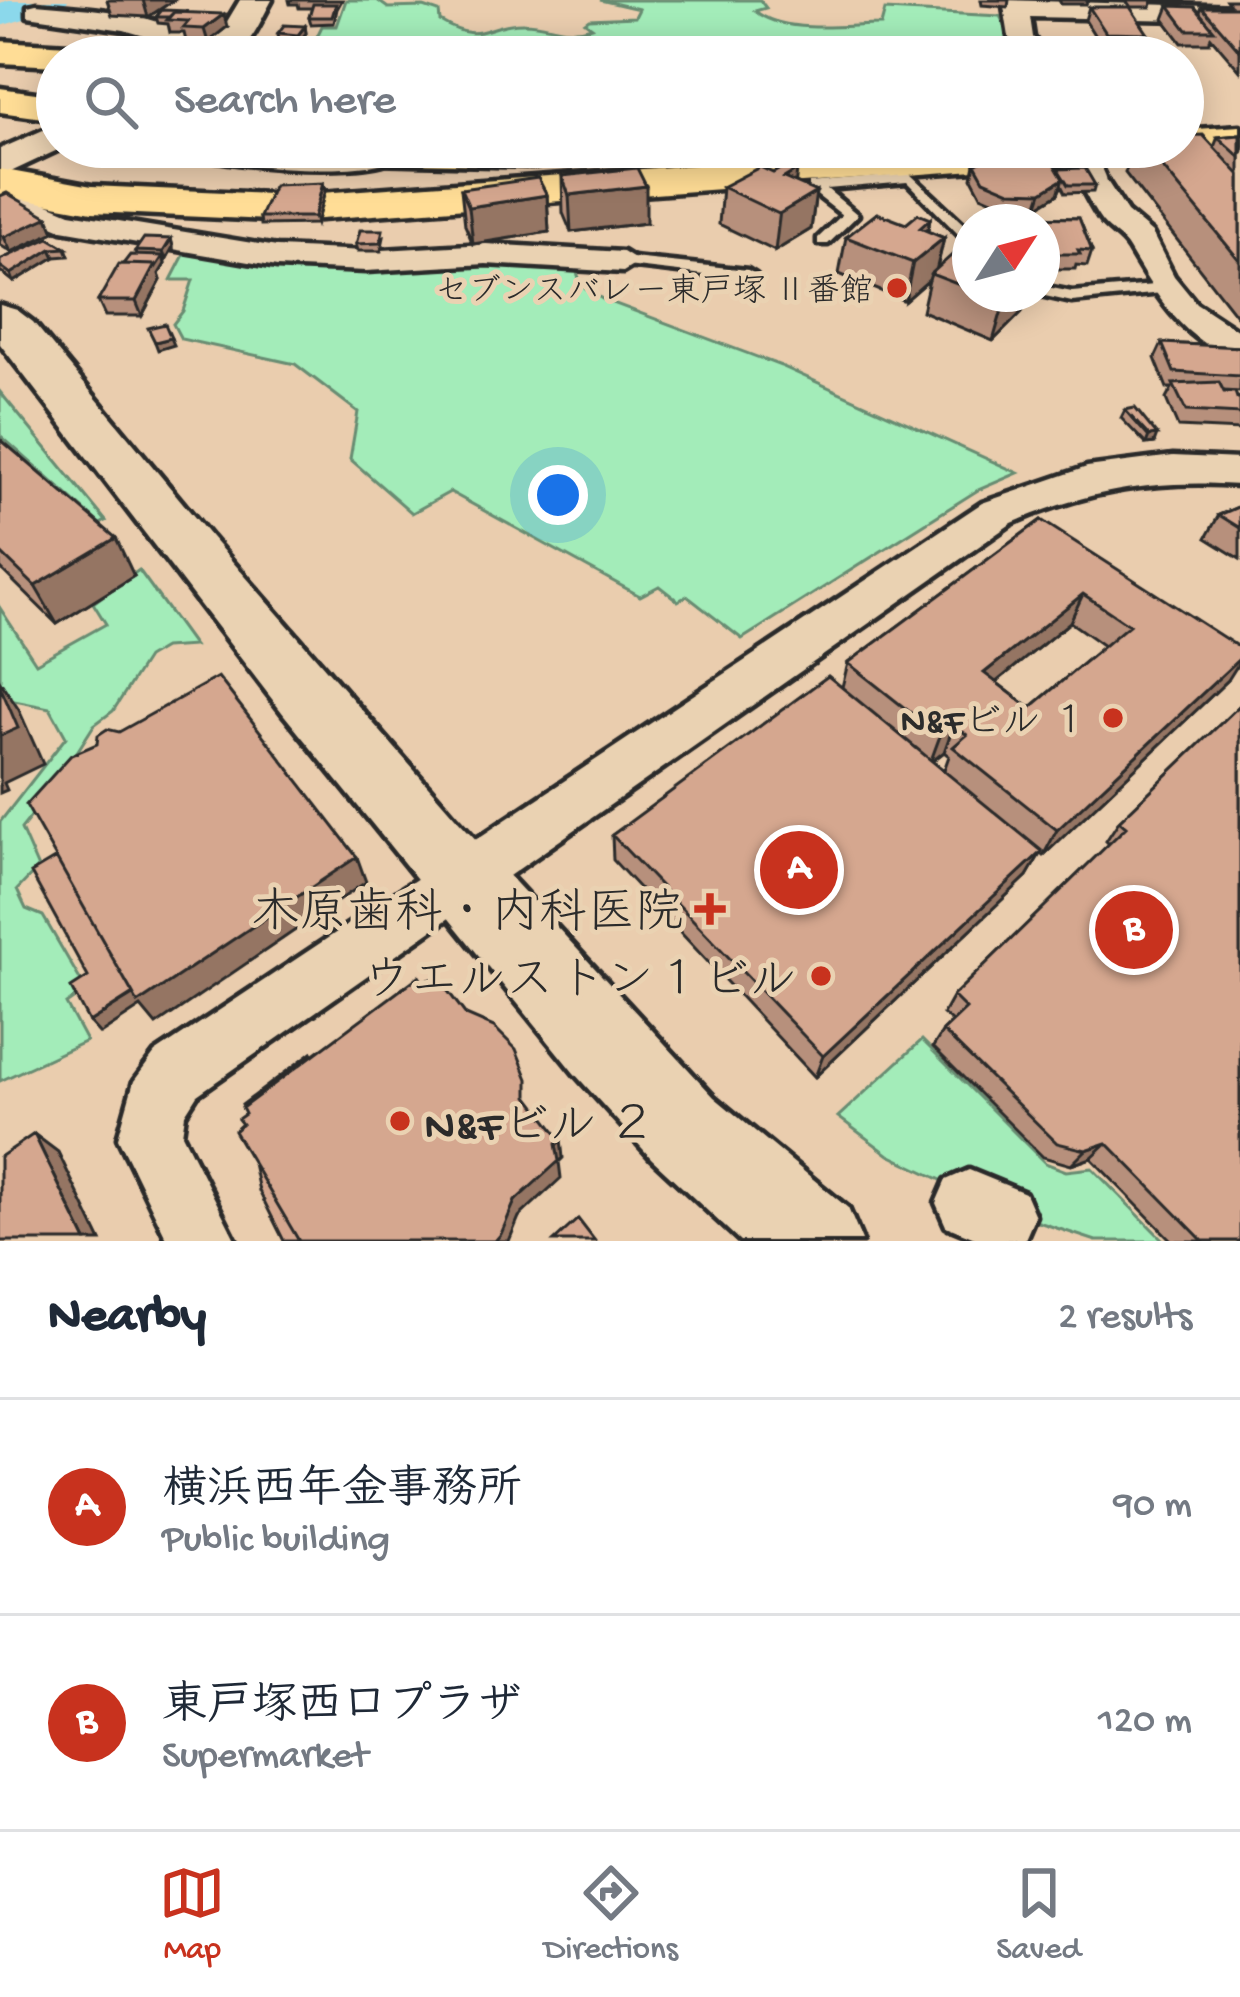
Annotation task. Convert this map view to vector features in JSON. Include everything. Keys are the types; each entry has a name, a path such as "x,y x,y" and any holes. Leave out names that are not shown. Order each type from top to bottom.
{"highway":[{"path":"0,52 36,54"},
{"path":"0,100 36,116"},
{"path":"0,117 36,122"},
{"path":"1204,121 1240,118"},
{"path":"1204,123 1240,138"},
{"path":"7,197 294,208 1028,168"}],"street":[{"path":"95,19 121,0"},
{"path":"235,36 256,0"},
{"path":"1021,36 1025,6 1200,7 1240,14"},
{"path":"40,7 161,36"},
{"path":"0,165 36,138"},
{"path":"1102,168 1115,218 1141,240 1166,289 1184,310 1240,348"},
{"path":"7,197 62,221 278,257 366,261 486,254 623,262"},
{"path":"0,320 16,332 198,564 464,880 706,1156 815,1241"},
{"path":"203,1241 150,1138 156,1103 176,1074 806,642 1032,518 1093,476 1193,468 1240,472"}],"lane":[{"path":"823,241 851,215 814,186 862,178 910,178 952,220"},
{"path":"623,262 748,275"},
{"path":"1060,295 1166,289"}],"green space":[{"path":"346,0 377,0 388,8 424,7 439,12 440,21 454,29 475,33 524,23 582,29 592,27 585,22 589,19 635,17 639,9 600,0 760,0 766,8 755,11 782,23 881,25 885,10 1000,16 1011,36 317,36 322,26 337,26"},
{"path":"187,249 575,267 582,286 602,299 781,366 1018,473 978,490 742,639 687,596 678,601 659,586 640,596 450,492 412,513 350,459 358,412 295,364 181,339 173,324 183,311 193,280 171,280"},
{"path":"0,392 106,521 100,524 0,435"},
{"path":"139,570 194,646 164,648 147,658 113,711 94,725 21,829 38,868 17,890 26,909 43,916 86,990 66,1004 86,1041 0,1081 0,822 66,737 50,708 9,700 0,683 0,608 36,663 106,624 93,603"},
{"path":"922,1040 1045,1163 1066,1171 1092,1168 1164,1241 1096,1241 1008,1212 889,1155 838,1117"}],"building":[{"path":"313,4 336,4 332,17 309,17"},
{"path":"1169,6 1195,7 1214,30 1187,30"},
{"path":"1089,7 1130,7 1148,34 1106,33"},
{"path":"1202,7 1237,7 1240,51"},
{"path":"162,10 189,11 156,17"},
{"path":"174,12 224,14 204,29 183,28 189,21 167,20"},
{"path":"284,25 305,26 298,35 278,33"},
{"path":"1240,135 1240,157 1218,137"},
{"path":"1204,136 1240,175 1240,261 1163,168 1204,168"},
{"path":"637,168 646,186 569,195 562,176"},
{"path":"758,168 773,173 793,168 797,170 784,178 816,192 779,214 722,187"},
{"path":"977,168 1056,168 1063,179 1042,192 1010,191 984,180"},
{"path":"1085,168 1095,185 1068,185 1058,169"},
{"path":"538,178 547,195 469,207 461,189"},
{"path":"323,183 314,217 260,217 274,185"},
{"path":"7,193 48,217 4,237 0,234 0,196"},
{"path":"877,213 906,224 918,214 930,219 920,228 944,238 913,263 846,237"},
{"path":"1060,218 1079,218 1092,251 1078,250 1080,254 1060,254"},
{"path":"360,230 383,230 380,243 356,244"},
{"path":"49,238 66,248 51,249 11,274 0,266 0,260"},
{"path":"144,238 171,239 163,252 135,251"},
{"path":"130,255 163,256 156,267 123,264"},
{"path":"952,255 952,282 931,274"},
{"path":"119,264 155,265 136,301 98,301"},
{"path":"165,324 171,338 155,342 148,328"},
{"path":"1162,343 1240,347 1240,376 1174,372"},
{"path":"1219,382 1224,392 1235,392 1240,398 1240,414 1186,411 1173,384"},
{"path":"1135,408 1157,435 1149,436 1125,410"},
{"path":"0,439 116,538 35,586 0,552"},
{"path":"1240,506 1240,528 1219,515"},
{"name":"N&Fビル １","path":"1041,520 1240,648 1240,658 1057,830 953,747 967,735 954,724 940,736 848,663","holes":["1083,594 1129,625 1030,708 984,673"]},
{"name":"ウエルストン１ビル","path":"828,676 1042,851 823,1056 612,835"},
{"path":"218,677 357,857 138,1003 26,805 71,755 97,744 98,735 107,729 119,732"},
{"path":"0,686 18,728 0,736"},
{"path":"1240,705 1240,1241 1203,1241 1107,1143 1086,1150 1057,1143 943,1031 966,1009 953,996 1126,827 1119,821"},
{"path":"56,858 133,994 89,1022 71,988 88,977 31,873"},
{"name":"N&Fビル ２","path":"419,976 422,981 438,978 466,1015 494,1027 516,1049 528,1079 528,1096 561,1139 556,1144 559,1161 515,1201 495,1241 299,1241 234,1131 242,1124 238,1119 245,1114 242,1108"},
{"path":"313,1054 243,1107 242,1105"},
{"path":"34,1134 86,1241 0,1241 0,1157"},
{"path":"253,1163 299,1241 284,1241 259,1191"},
{"path":"578,1219 595,1241 554,1241"}],"waterway":[{"path":"0,15 49,0"}],"place":[{"name":"セブンスバレー東戸塚 Ⅱ番館","path":"897,288"},
{"name":"N&Fビル １","path":"1113,718"},
{"name":"横浜西年金事務所","path":"799,870"},
{"name":"木原歯科・内科医院","path":"710,909"},
{"name":"東戸塚西口プラザ","path":"1134,930"},
{"name":"ウエルストン１ビル","path":"821,976"},
{"name":"N&Fビル ２","path":"400,1121"}]}
